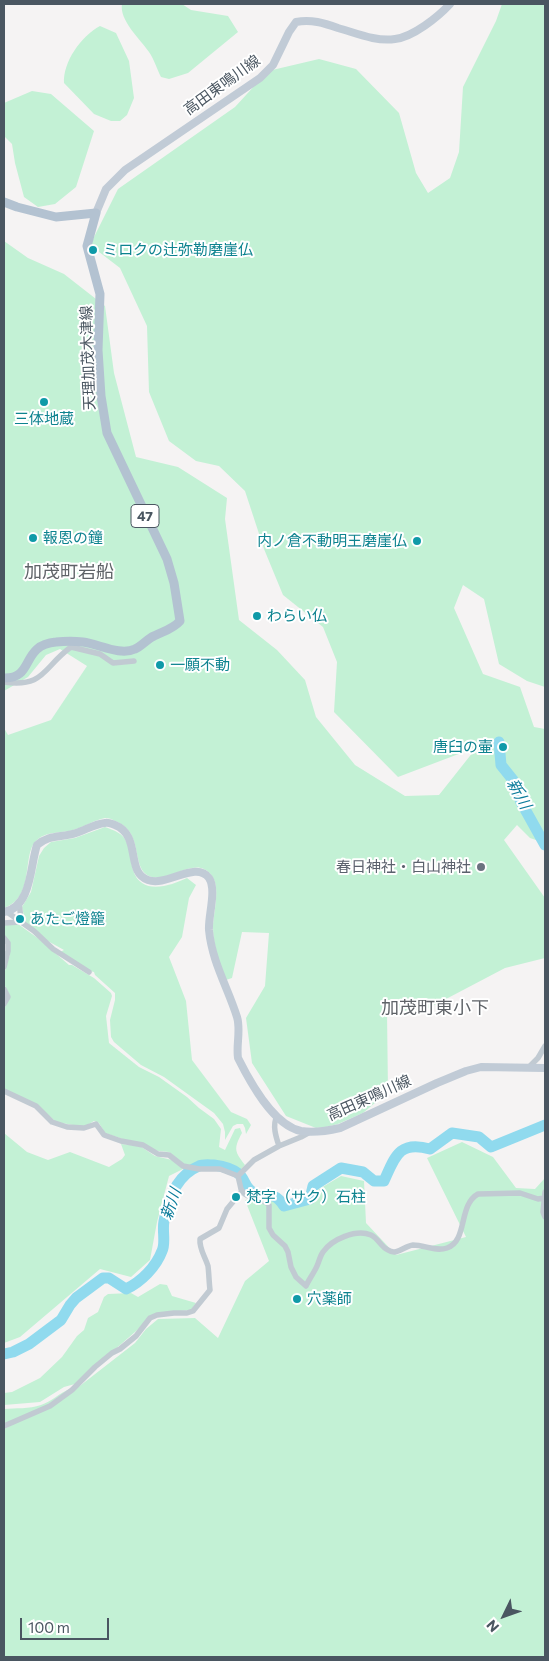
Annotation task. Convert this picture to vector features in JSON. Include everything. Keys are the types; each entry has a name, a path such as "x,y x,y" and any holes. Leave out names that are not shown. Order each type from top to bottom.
{"main road":[{"name":"高田東鳴川線","path":"96,213 106,189 125,170 260,78 272,65 296,22 305,20 319,22 373,38 395,40 404,37 436,18 450,4"},
{"path":"4,202 17,208 56,217 96,213"},
{"name":"天理加茂木津線","path":"4,678 11,678 19,674 34,650 42,644 83,642 120,652 134,650 152,637 174,628 180,621 174,583 167,560 107,433 102,412 98,350 100,294 87,246 96,213"},
{"name":"高田東鳴川線","path":"5,912 19,902 30,883 37,845 50,837 70,835 107,822 125,831 132,845 138,872 148,880 156,882 165,881 196,871 204,874 210,879 212,889 209,928 211,941 220,976 237,1017 238,1058 259,1094 276,1116 300,1131 327,1132 340,1128 436,1082 481,1067 545,1068"}],"street":[{"path":"4,682 19,683 39,678 71,647 100,654 113,663 134,661"},
{"path":"19,902 21,919 19,922"},
{"path":"5,912 34,931 68,960 89,972"},
{"path":"4,923 19,922"},
{"path":"4,938 8,943 8,951 4,967"},
{"path":"4,989 8,997 4,1004"},
{"path":"528,1068 538,1058 545,1046"},
{"path":"4,1091 36,1106 52,1122 67,1127 84,1128 96,1124 104,1135 121,1141 143,1145 158,1154 170,1154 183,1166 220,1169 238,1176"},
{"path":"276,1116 274,1120 275,1133 279,1146"},
{"path":"238,1176 254,1160 310,1132"},
{"path":"238,1176 242,1191 248,1196 266,1200 270,1205 269,1228 273,1235 285,1246 296,1277 306,1286 323,1252 343,1237 353,1234 372,1235 388,1250 395,1252 414,1245 439,1250 449,1248 459,1237 464,1215 470,1201 478,1194 520,1193 538,1199 545,1195"},
{"path":"4,1426 50,1406 72,1390 105,1359 130,1341 150,1318 157,1315 174,1313 187,1314 193,1311 210,1290 208,1267 205,1256 199,1246 200,1239 219,1228 227,1209 242,1191"},
{"path":"545,1195 543,1212 545,1217"}],"green space":[{"path":"122,4 182,4 191,10 228,16 238,32 188,73 169,79 161,77 151,55 127,23 122,10"},
{"path":"502,4 545,4 545,687 527,681 499,664 484,599 463,585 454,608 483,674 520,687 534,727 545,729 545,843 530,838 517,825 504,840 545,898 545,958 505,968 427,1009 387,1012 388,1092 363,1113 338,1124 316,1128 286,1116 252,1063 246,1018 265,986 269,933 242,932 232,978 226,980 217,954 213,934 216,901 215,881 206,870 191,868 167,876 152,877 145,873 141,867 131,834 125,826 112,819 105,818 80,828 51,833 37,840 32,846 24,885 20,895 14,902 4,908 4,728 8,735 51,720 87,666 60,649 46,655 28,677 4,691 4,241 28,258 64,274 105,306 114,373 136,457 178,467 227,498 225,519 239,620 277,650 305,680 316,717 355,765 405,796 439,795 477,747 398,777 334,712 337,662 323,627 283,595 264,549 245,491 219,466 196,461 169,441 149,392 147,326 120,268 90,245 118,189 235,107 268,71 319,59 356,69 399,113 416,173 428,193 450,178 459,152 463,87 496,21"},
{"path":"100,26 116,33 129,61 134,98 127,115 120,121 111,121 94,114 64,83 64,75 74,50 86,36"},
{"path":"32,91 51,94 94,131 76,187 55,204 38,207 24,197 12,144 4,136 4,103"},
{"path":"105,827 119,833 125,839 133,870 142,883 157,887 173,884 187,878 196,885 189,898 182,937 169,957 186,1001 192,1060 231,1112 247,1119 251,1125 246,1134 243,1124 237,1124 233,1126 225,1140 223,1124 214,1113 164,1077 141,1065 114,1042 111,1037 110,1020 115,993 94,972 60,952 64,950 46,940 23,922 22,907 31,892 39,856 44,848 51,842 75,838"},
{"path":"18,924 69,965 94,978 111,993 112,996 106,1016 109,1043 139,1067 159,1077 187,1097 214,1119 221,1129 219,1147 225,1150 235,1129 240,1128 242,1133 236,1150 245,1165 237,1174 185,1165 169,1152 158,1151 105,1133 99,1123 94,1121 84,1127 56,1122 36,1104 4,1090 4,1009 10,996 4,984 4,974 10,954 4,936 4,925"},
{"path":"4,1133 27,1152 48,1160 70,1152 109,1167 125,1155 121,1144 140,1146 155,1156 172,1160 185,1168 169,1176 157,1222 150,1260 131,1277 100,1269 20,1337 4,1343"},
{"path":"462,1142 493,1157 516,1188 535,1189 545,1178 545,1657 4,1657 4,1429 72,1392 135,1343 146,1329 158,1319 195,1318 218,1338 245,1281 269,1261 245,1200 274,1195 284,1210 341,1176 364,1181 366,1223 396,1255 466,1237 427,1158"},
{"path":"160,1284 167,1285 172,1296 196,1303 191,1310 157,1313 75,1384 64,1387 40,1402 4,1405 4,1393 12,1392 40,1378 62,1357 77,1336 84,1330 88,1318 98,1312 104,1297 108,1294 131,1293 138,1297"},
{"path":"70,1389 43,1408 4,1425 4,1409 41,1405"}],"waterway":[{"name":"新川","path":"499,742 501,765 513,780 521,802 545,845"},
{"name":"新川","path":"4,1354 29,1344 61,1320 76,1298 103,1278 109,1278 126,1289 147,1273 156,1263 163,1248 164,1221 171,1196 185,1175 199,1166 214,1165 234,1171 241,1176 253,1193 275,1197 284,1206 310,1199 313,1186 341,1168 363,1172 374,1181 384,1181 395,1158 405,1149 411,1147 430,1149 452,1133 479,1137 491,1147 545,1125"}],"place":[{"name":"ミロクの辻弥勒磨崖仏","path":"93,250"},
{"name":"三体地蔵","path":"44,402"},
{"name":"報恩の鐘","path":"33,538"},
{"name":"内ノ倉不動明王磨崖仏","path":"417,541"},
{"name":"わらい仏","path":"257,616"},
{"name":"一願不動","path":"160,665"},
{"name":"唐臼の壷","path":"503,747"},
{"name":"春日神社・白山神社","path":"481,867"},
{"name":"あたご燈籠","path":"20,919"},
{"name":"梵字（サク）石柱","path":"236,1197"},
{"name":"穴薬師","path":"297,1299"}],"district":[{"name":"加茂町岩船","path":"69,572"},
{"name":"加茂町東小下","path":"435,1008"}]}
